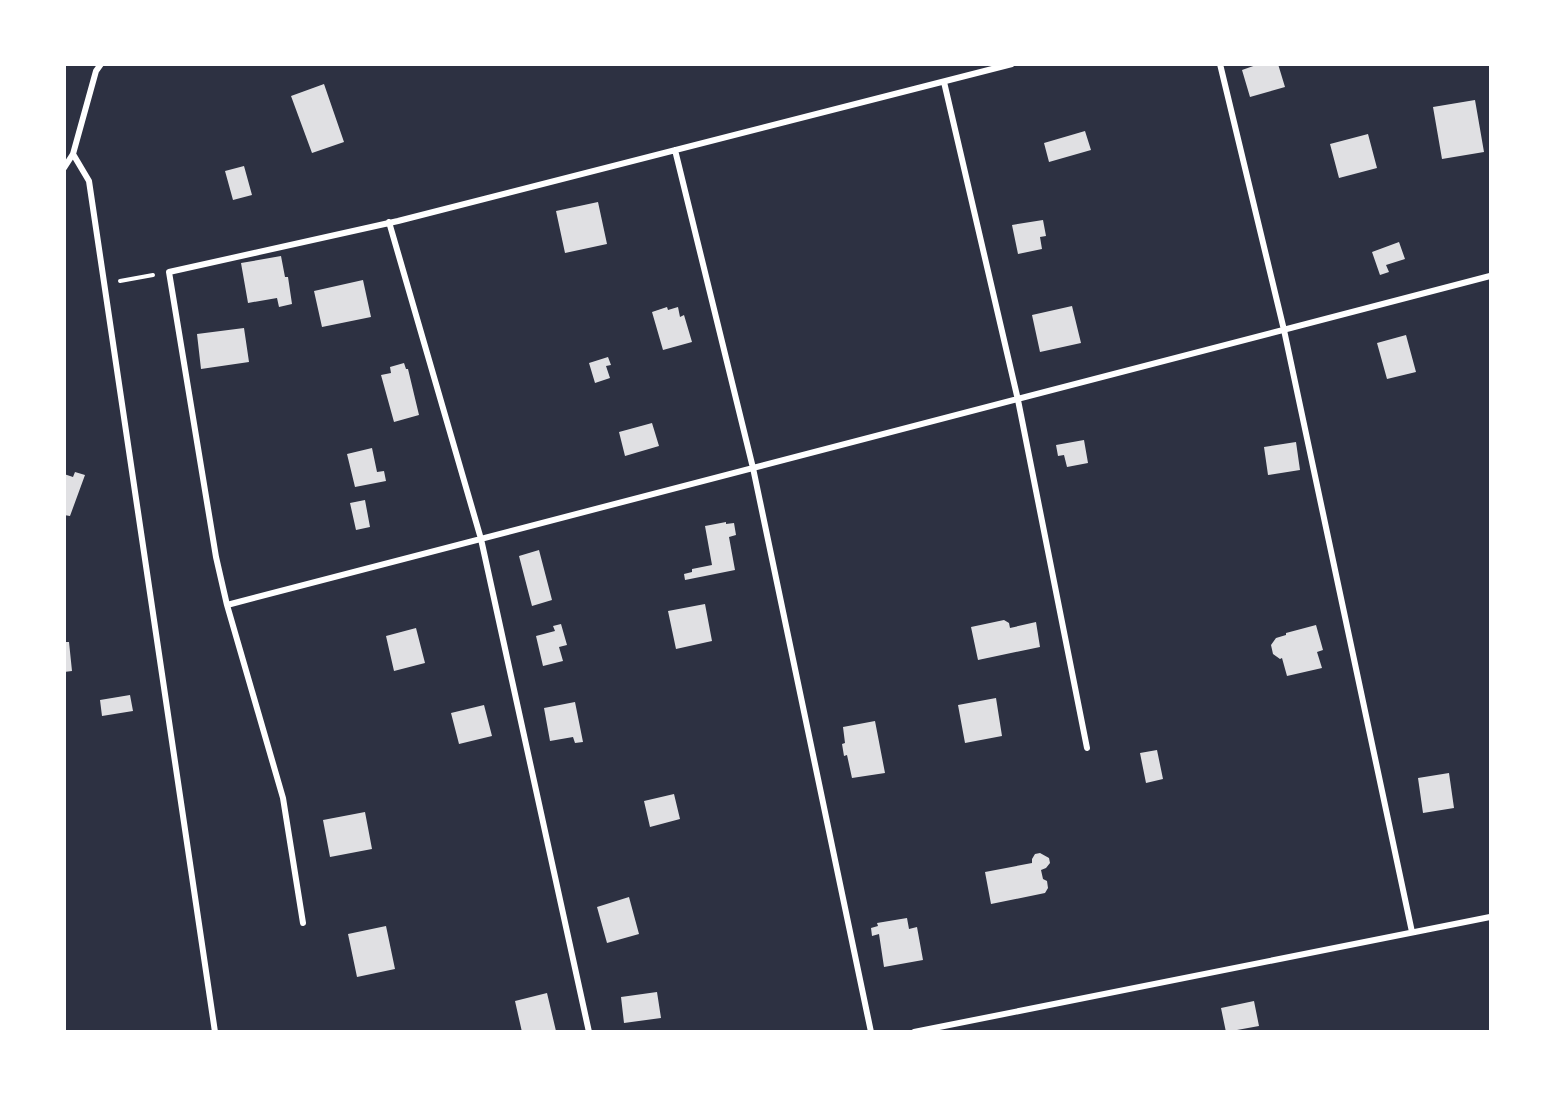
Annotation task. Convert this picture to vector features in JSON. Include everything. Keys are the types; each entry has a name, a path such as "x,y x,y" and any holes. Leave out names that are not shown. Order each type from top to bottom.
{"street":[{"path":"64,168 73,154 96,70 101,64"},
{"path":"303,923 283,798 227,605 216,557 169,272 389,222 1012,64"},
{"path":"1220,64 1284,330 1412,932"},
{"path":"944,82 1018,400 1087,748"},
{"path":"675,150 753,468 871,1032"},
{"path":"73,154 89,181 215,1032"},
{"path":"389,222 481,539 589,1032"},
{"path":"227,605 1491,276"},
{"path":"914,1032 1491,917"}],"building":[{"path":"1259,64 1278,64 1285,87 1250,97 1242,70"},
{"path":"324,84 344,142 312,153 291,96"},
{"path":"1475,100 1484,152 1442,159 1433,107"},
{"path":"1085,131 1091,150 1049,162 1044,143"},
{"path":"1368,134 1377,168 1339,178 1330,144"},
{"path":"244,166 252,195 233,200 225,171"},
{"path":"598,202 607,244 565,253 556,211"},
{"path":"1043,220 1046,236 1040,237 1042,249 1018,254 1012,225"},
{"path":"1399,242 1405,259 1386,265 1389,272 1380,275 1372,252"},
{"path":"281,256 285,277 288,277 292,304 279,307 277,298 248,303 241,263"},
{"path":"363,280 371,317 322,327 314,291"},
{"path":"1072,306 1081,343 1040,352 1032,315"},
{"path":"667,307 668,310 678,307 680,317 684,315 692,342 663,350 652,312"},
{"path":"244,328 249,362 201,369 197,334"},
{"path":"1406,335 1416,372 1387,379 1377,343"},
{"path":"608,357 611,365 606,366 610,378 595,383 589,363"},
{"path":"404,363 408,369 419,415 394,422 381,375 391,373 390,367"},
{"path":"652,423 659,446 625,456 619,432"},
{"path":"1084,440 1088,463 1067,467 1064,455 1058,456 1056,445"},
{"path":"1296,442 1300,470 1268,475 1264,447"},
{"path":"372,448 377,472 384,471 386,481 355,487 347,454"},
{"path":"75,472 85,475 70,516 64,515 64,474 73,477"},
{"path":"365,500 370,527 356,530 350,503"},
{"path":"726,522 726,524 734,523 736,535 729,537 735,570 685,580 684,574 692,572 692,569 712,565 705,526"},
{"path":"539,550 552,600 532,606 519,556"},
{"path":"705,604 712,641 676,649 668,611"},
{"path":"1004,620 1009,623 1010,628 1036,622 1040,647 978,660 971,627"},
{"path":"561,624 567,645 559,647 563,661 543,666 536,636 555,631 553,626"},
{"path":"1316,625 1323,650 1317,652 1322,668 1287,676 1282,658 1273,654 1271,645 1276,638 1286,633"},
{"path":"416,628 425,663 394,671 386,636"},
{"path":"64,642 69,642 72,671 64,672"},
{"path":"130,695 133,711 102,716 100,700"},
{"path":"996,698 1002,736 965,743 958,705"},
{"path":"575,702 583,742 575,743 573,737 550,741 544,708"},
{"path":"484,705 492,736 459,744 451,713"},
{"path":"875,721 885,773 852,778 847,755 844,756 843,727"},
{"path":"1157,750 1163,779 1146,783 1140,753"},
{"path":"1449,773 1454,808 1423,813 1418,778"},
{"path":"674,794 680,819 650,827 644,801"},
{"path":"365,812 372,849 330,857 323,820"},
{"path":"1040,853 1049,858 1050,863 1041,870 1043,879 1047,881 1048,888 1045,893 991,904 985,872 1032,863 1035,854"},
{"path":"629,897 639,934 607,943 597,907"},
{"path":"907,918 909,929 917,927 923,960 884,967 879,934 872,936 871,928 878,926 877,923"},
{"path":"386,926 395,969 357,977 348,934"},
{"path":"657,992 661,1018 624,1023 621,997"},
{"path":"547,993 556,1031 522,1032 515,1001"},
{"path":"1254,1001 1259,1026 1226,1032 1221,1008"}]}
